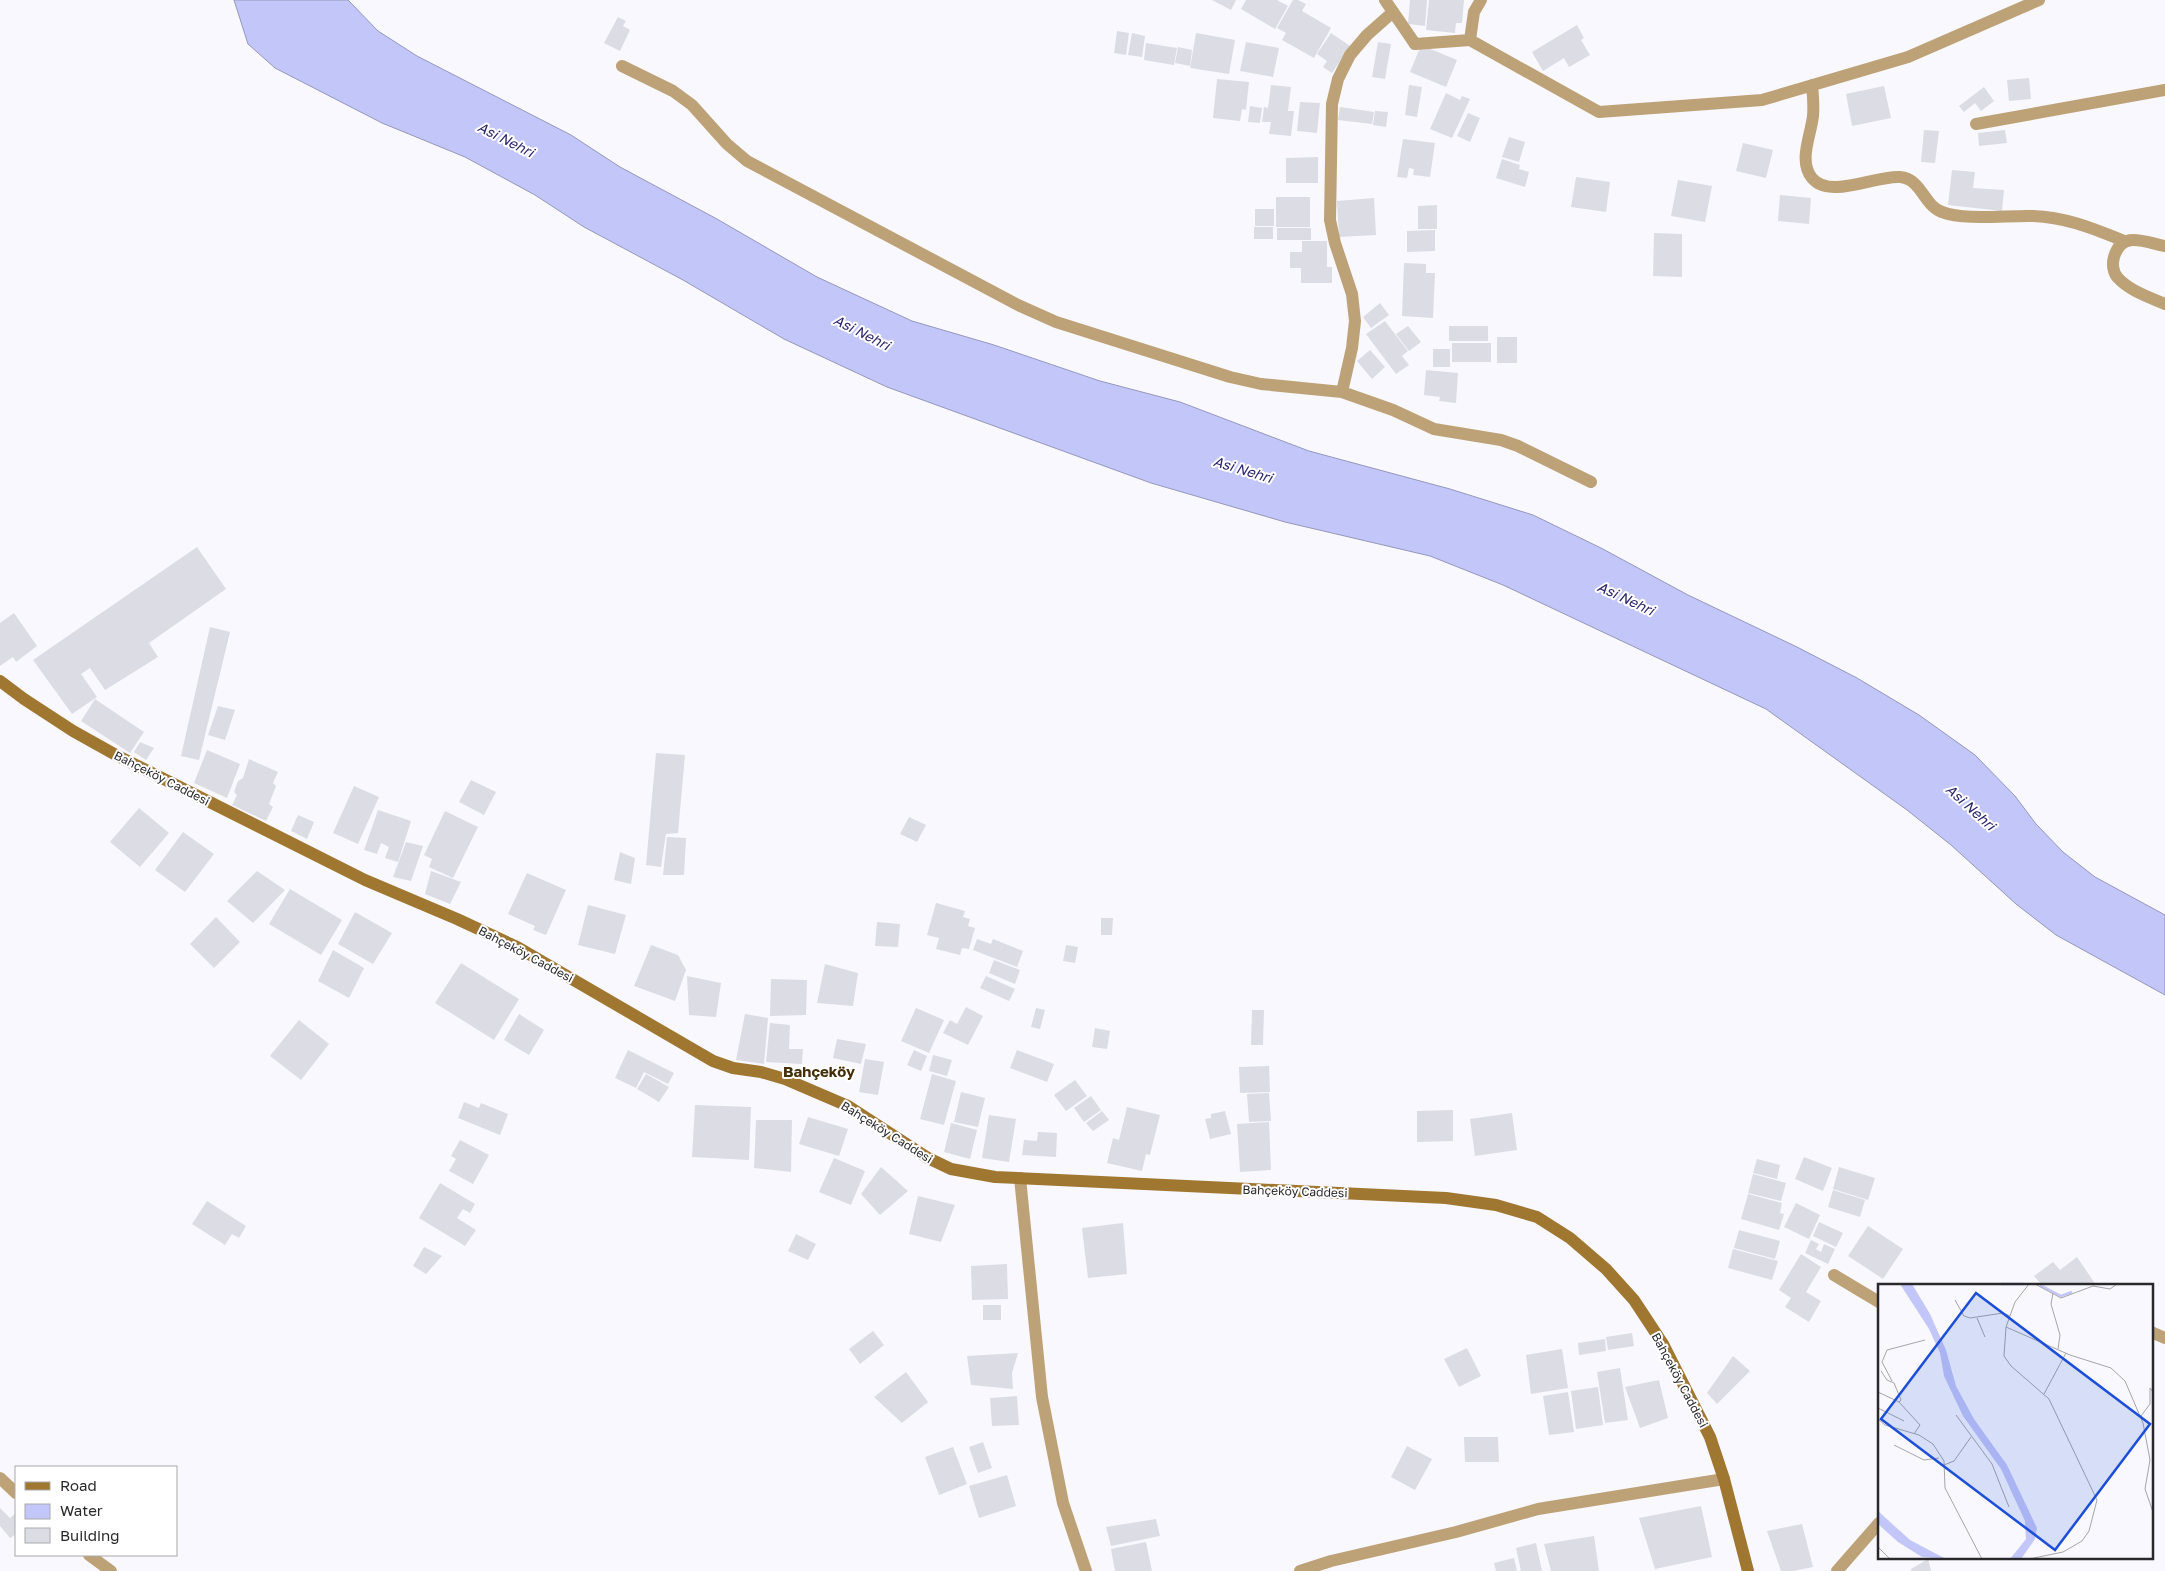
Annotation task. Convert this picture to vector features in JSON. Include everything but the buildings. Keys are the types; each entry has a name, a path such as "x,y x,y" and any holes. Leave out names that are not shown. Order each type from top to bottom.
{"main road":[{"name":"Bahçeköy Caddesi","path":"0,681 24,700 116,755 365,880 517,947 713,1061 733,1068 761,1072 785,1079 841,1103 928,1158 951,1169 995,1177 1446,1198 1496,1205 1537,1217 1570,1238 1606,1270 1634,1300 1663,1344 1710,1437 1724,1478 1748,1571"}],"street":[{"path":"1385,0 1415,44 1470,40 1599,112 1762,100 1908,57 2039,0"},
{"path":"1470,40 1474,12 1481,0"},
{"path":"1342,392 1352,348 1355,321 1352,294 1335,243 1330,220 1332,104 1338,79 1350,55 1367,35 1393,12"},
{"path":"622,66 673,91 692,105 727,144 747,161 1018,306 1056,322 1230,377 1261,384 1342,392 1393,410 1434,429 1501,440 1518,446 1591,482"},
{"path":"1812,85 1814,101 1806,148 1806,165 1812,178 1822,186 1835,188 1900,177 1913,181 1928,202 1941,212 1959,215 2059,218 2082,224 2124,241"},
{"path":"1976,124 2165,90"},
{"path":"2165,246 2136,239 2124,241 2117,247 2112,263 2116,276 2126,286 2165,304"},
{"path":"1020,1178 1042,1397 1064,1503 1086,1571"},
{"path":"1834,1275 1878,1301"},
{"path":"2152,1332 2165,1338"},
{"path":"0,1478 15,1492"},
{"path":"1300,1571 1331,1561 1456,1532 1538,1508 1724,1478"},
{"path":"1837,1571 1878,1524"},
{"path":"90,1556 111,1571"}],"water":[{"name":"Asi Nehri","path":"234,0 348,0 378,31 417,56 571,135 620,167 717,219 817,277 912,321 994,345 1100,381 1180,402 1309,451 1450,489 1533,515 1601,548 1688,595 1797,647 1857,678 1919,715 1975,755 2015,796 2036,824 2063,852 2095,877 2165,915 2165,995 2056,935 2016,904 1951,845 1907,810 1766,709 1503,585 1430,556 1285,522 1151,483 887,387 784,339 683,280 584,227 535,195 465,157 382,123 275,68 248,44"}],"district":[{"name":"Bahçeköy","path":"819,1071"}]}
